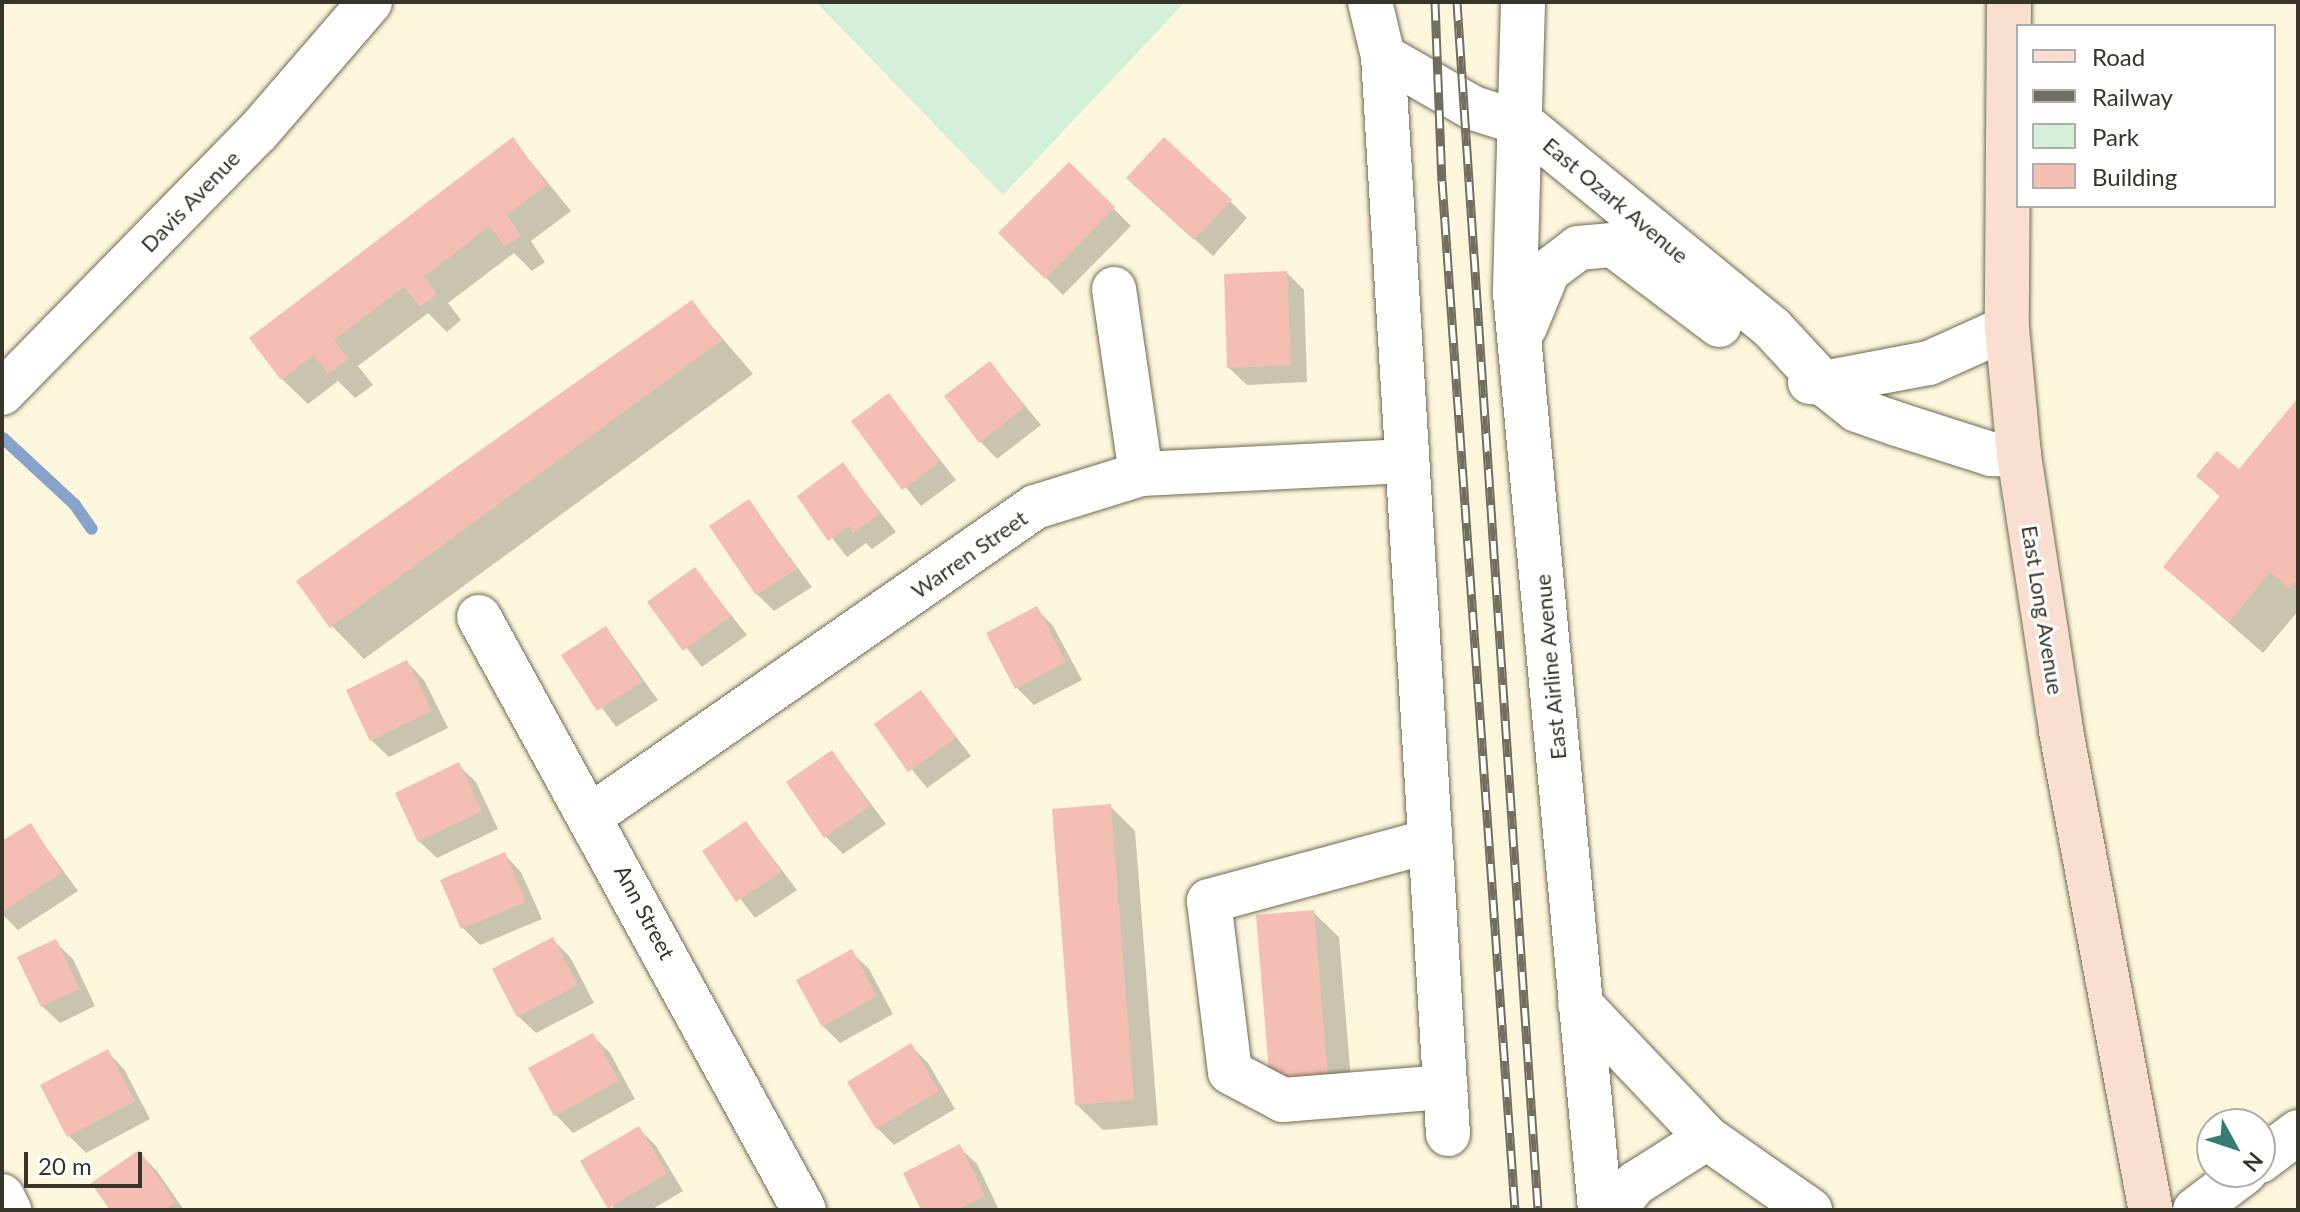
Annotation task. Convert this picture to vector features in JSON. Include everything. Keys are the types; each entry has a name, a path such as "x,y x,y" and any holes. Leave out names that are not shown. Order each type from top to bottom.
{"main road":[{"name":"East Long Avenue","path":"2009,2 2007,328 2019,455 2061,731 2151,1210"}],"street":[{"name":"Davis Avenue","path":"2,393 257,133 370,2"},
{"path":"1370,2 1383,56 1448,1134"},
{"name":"East Airline Avenue","path":"1523,2 1523,124 1515,293 1600,1210"},
{"name":"East Ozark Avenue","path":"1383,56 1473,108 1523,124 1772,328 1823,383 1857,410 1991,454 2019,455"},
{"path":"1520,339 1548,271 1578,248 1613,245 1792,380 1823,383 1929,363 2007,328"},
{"path":"1114,289 1141,474"},
{"name":"Warren Street","path":"592,815 1035,507 1141,474 1407,461"},
{"name":"Ann Street","path":"479,617 592,815 804,1210"},
{"path":"1430,841 1209,901 1230,1072 1283,1100 1445,1087"},
{"path":"1580,1004 1707,1138 1810,1210"},
{"path":"2276,1149 2298,1132"},
{"path":"1613,1210 1636,1183 1707,1138"},
{"path":"2195,1210 2224,1188"},
{"path":"2,1196 9,1210"}],"green space":[{"path":"816,2 1185,2 1003,195"}],"building":[{"path":"513,137 547,185 507,215 521,236 505,247 490,226 424,277 437,294 420,307 404,287 334,340 349,359 328,374 314,355 281,380 249,338"},
{"path":"1164,137 1232,200 1194,240 1126,178"},
{"path":"1069,162 1115,207 1045,279 998,233"},
{"path":"1287,271 1291,365 1227,368 1224,274"},
{"path":"692,300 722,340 330,628 296,581"},
{"path":"990,361 1025,407 979,443 944,396"},
{"path":"889,393 940,462 902,490 851,421"},
{"path":"2298,398 2298,579 2290,589 2270,572 2229,622 2163,567 2220,496 2196,476 2217,451 2239,469"},
{"path":"843,462 880,514 853,533 849,526 828,541 797,496"},
{"path":"749,499 797,569 756,595 709,526"},
{"path":"695,567 731,616 683,651 647,602"},
{"path":"1037,606 1066,662 1015,689 986,633"},
{"path":"606,626 642,682 597,711 561,655"},
{"path":"407,660 432,711 370,741 346,690"},
{"path":"921,690 956,738 908,772 874,724"},
{"path":"832,750 870,806 824,838 786,782"},
{"path":"459,762 482,811 418,842 395,793"},
{"path":"1111,804 1134,1100 1075,1105 1052,809"},
{"path":"746,821 781,872 736,902 702,851"},
{"path":"31,823 62,873 2,912 2,841"},
{"path":"505,852 526,902 461,929 440,880"},
{"path":"1314,910 1328,1078 1270,1084 1256,915"},
{"path":"553,937 578,985 517,1017 492,969"},
{"path":"56,939 79,989 41,1007 17,957"},
{"path":"852,949 877,996 822,1027 796,980"},
{"path":"593,1033 619,1081 554,1116 528,1068"},
{"path":"911,1043 939,1091 876,1129 847,1082"},
{"path":"108,1049 135,1101 67,1137 40,1085"},
{"path":"639,1126 667,1173 608,1209 580,1161"},
{"path":"960,1144 985,1196 957,1210 921,1210 903,1173"},
{"path":"139,1150 175,1202 164,1210 110,1210 91,1183"}],"waterway":[{"path":"3,438 75,505 92,529"}],"railway":[{"path":"1435,2 1442,181 1515,1210"},
{"path":"1457,2 1538,1210"}]}
